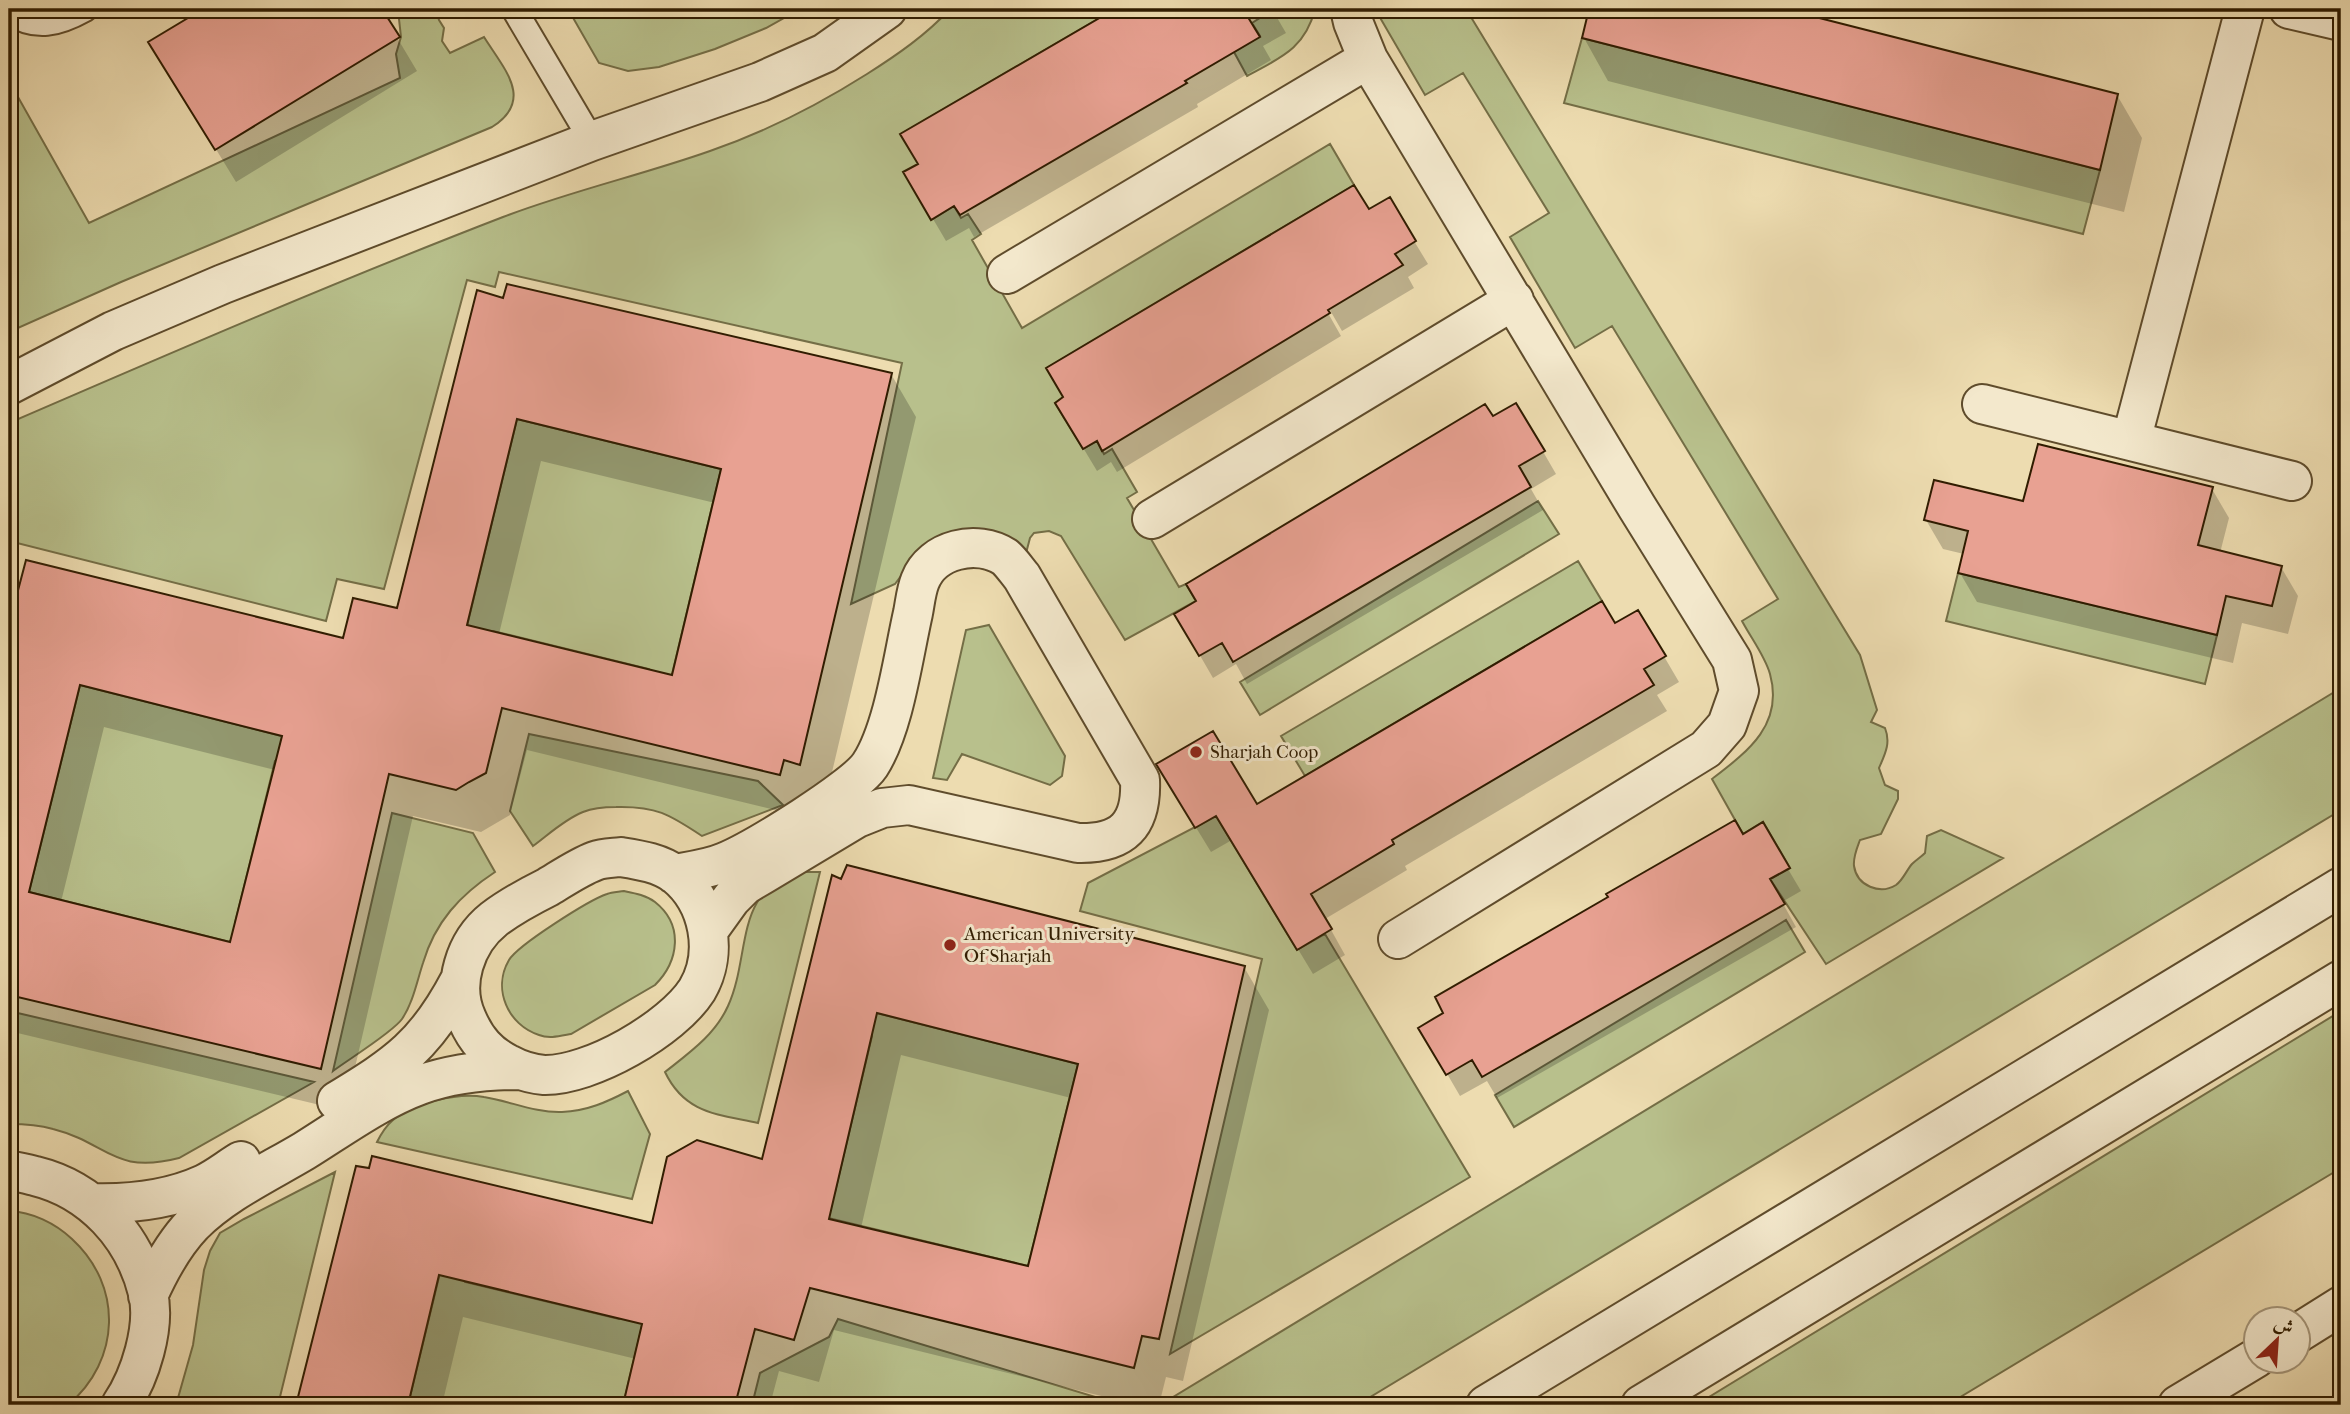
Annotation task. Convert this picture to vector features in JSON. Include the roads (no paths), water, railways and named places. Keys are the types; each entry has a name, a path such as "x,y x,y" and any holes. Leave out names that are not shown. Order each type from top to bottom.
{"street":[{"path":"9,385 114,331 223,284 592,141 760,82 825,53 887,9"},
{"path":"1350,9 1368,59 1732,660 1739,691 1727,725 1706,749 1398,939"},
{"path":"2131,441 2245,9"},
{"path":"2289,9 2341,22"},
{"path":"1007,274 1368,59"},
{"path":"1152,519 1514,300"},
{"path":"1982,404 2292,481"},
{"path":"674,874 712,866 748,851 849,786 869,767 882,744 920,579 936,560 958,549 983,548 1006,558 1022,577 1140,780 1141,801 1134,821 1119,835 1099,843 1078,843 909,805 882,808 856,817 746,886 718,914 708,931"},
{"path":"148,1296 175,1245 194,1223 216,1205 388,1100 451,1076 485,1070 519,1070 543,1075 568,1073 607,1059 645,1037 679,1011 697,989 708,963 708,931 703,911 690,888 674,874 647,861 621,857 596,861 493,920 477,937 465,958 460,980 462,1010 474,1036 494,1057 519,1070"},
{"path":"1486,1405 2341,887"},
{"path":"93,1203 121,1204 150,1200 178,1194 212,1179 405,1057 427,1034 460,980"},
{"path":"1641,1405 2341,981"},
{"path":"9,1171 55,1181 93,1203 117,1229 136,1261 148,1296 148,1328 143,1360 132,1390 121,1405"},
{"path":"2312,1324 2341,1306"},
{"path":"2178,1405 2242,1366"}],"lane":[{"path":"9,12 22,21 47,24 86,9"},
{"path":"514,9 592,141"}],"place":[{"name":"Sharjah Coop","path":"1196,752"},
{"name":"American University Of Sharjah","path":"950,945"}]}
